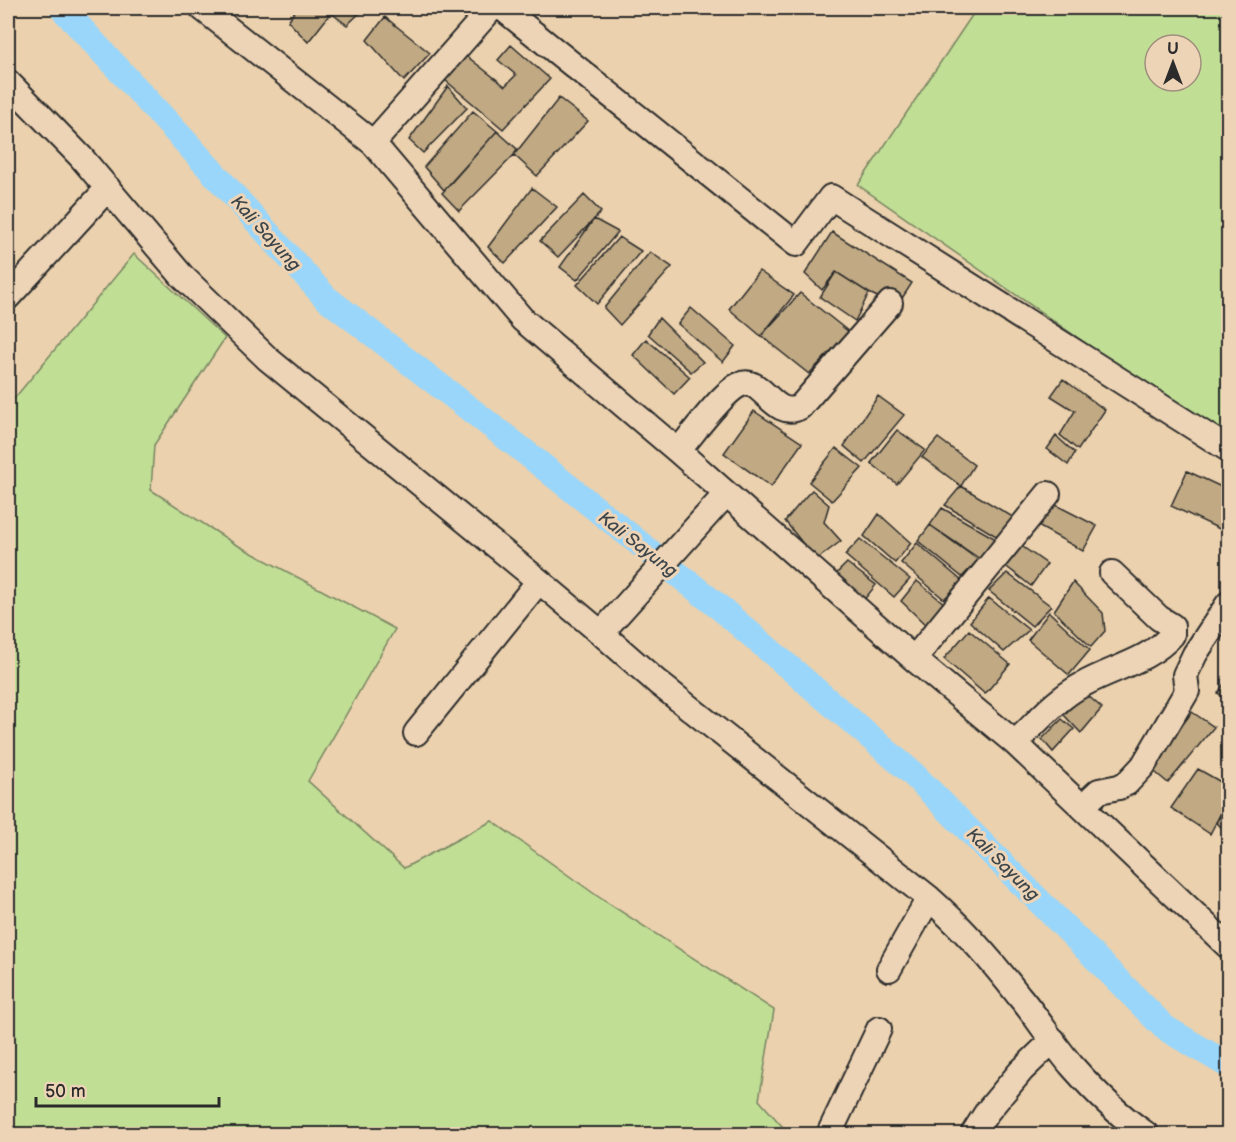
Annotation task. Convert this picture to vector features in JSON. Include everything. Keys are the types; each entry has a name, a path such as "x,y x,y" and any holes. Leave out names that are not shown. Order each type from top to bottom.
{"street":[{"path":"202,8 373,143 522,319 678,451 722,499 1014,743 1228,946"},
{"path":"373,143 492,8"},
{"path":"502,8 796,244 831,197 1228,448"},
{"path":"8,82 81,157 182,276 268,360 538,581 606,626 657,682 946,913 1019,996 1070,1064 1128,1122 1146,1134"},
{"path":"8,297 108,188"},
{"path":"678,451 722,399 737,386 750,384 784,410 794,410 800,407 890,303"},
{"path":"914,659 1048,494"},
{"path":"606,626 722,499"},
{"path":"1014,743 1063,698 1082,685 1139,659 1165,643 1172,635 1172,626 1159,618 1112,573"},
{"path":"417,733 538,581"},
{"path":"1082,807 1099,791 1127,783 1143,766 1187,691 1185,675 1195,654 1228,604"},
{"path":"889,969 928,898"},
{"path":"829,1134 879,1029"},
{"path":"973,1134 987,1112 1021,1071 1053,1040"}],"green space":[{"path":"977,8 1228,8 1228,436 1124,370 858,185"},
{"path":"134,254 225,338 154,445 151,490 235,544 395,629 308,781 404,868 492,821 603,900 774,1010 759,1100 789,1134 8,1134 8,406"}],"building":[{"path":"297,8 365,8 347,25 331,13 308,42 288,21"},
{"path":"385,17 430,53 404,81 367,40"},
{"path":"511,45 550,79 503,129 439,75 460,51 505,86 516,75 498,60"},
{"path":"448,86 467,108 423,153 409,140"},
{"path":"559,98 588,121 537,176 514,155"},
{"path":"473,111 497,131 444,190 424,167"},
{"path":"497,131 517,149 514,155 459,211 442,193"},
{"path":"532,188 557,207 505,263 488,247"},
{"path":"584,195 601,212 558,257 540,241"},
{"path":"594,219 618,232 577,280 560,267"},
{"path":"832,232 912,283 897,306 869,293 836,272 822,290 805,274"},
{"path":"619,237 641,251 597,304 577,285"},
{"path":"650,252 672,267 620,325 604,308"},
{"path":"759,271 794,295 761,336 729,309"},
{"path":"836,272 869,293 855,321 820,297"},
{"path":"800,293 849,332 809,374 761,336"},
{"path":"691,308 735,346 723,362 678,324"},
{"path":"659,318 703,362 691,372 648,334"},
{"path":"646,339 690,377 674,394 633,355"},
{"path":"1063,379 1105,410 1078,450 1060,435 1075,411 1051,396"},
{"path":"878,396 904,415 864,463 844,446"},
{"path":"754,411 802,443 771,487 724,453"},
{"path":"897,430 925,450 897,484 871,463"},
{"path":"1056,436 1075,453 1068,465 1047,449"},
{"path":"938,438 974,465 961,486 922,457"},
{"path":"836,448 862,468 832,501 809,482"},
{"path":"1187,471 1228,490 1228,533 1171,506"},
{"path":"961,486 1016,519 1001,539 945,505"},
{"path":"812,490 829,505 824,522 841,541 816,560 785,521"},
{"path":"1050,502 1097,526 1083,551 1036,525"},
{"path":"942,508 1001,542 986,563 930,525"},
{"path":"879,514 911,543 895,563 864,536"},
{"path":"930,525 978,560 962,577 918,541"},
{"path":"860,539 910,579 894,597 845,555"},
{"path":"917,543 962,581 944,599 901,563"},
{"path":"1020,545 1047,564 1031,586 1003,564"},
{"path":"847,563 876,585 863,601 835,575"},
{"path":"1007,573 1051,606 1032,626 989,591"},
{"path":"917,581 951,609 932,631 901,601"},
{"path":"1073,582 1103,613 1105,631 1091,647 1054,611"},
{"path":"989,598 1029,630 1004,652 970,622"},
{"path":"1049,612 1090,650 1069,675 1028,640"},
{"path":"969,630 1010,664 985,694 944,659"},
{"path":"1228,678 1228,701 1218,693"},
{"path":"1085,693 1102,708 1081,733 1064,715"},
{"path":"1192,712 1214,727 1168,783 1150,768"},
{"path":"1062,719 1074,729 1053,752 1042,739"},
{"path":"1198,769 1228,786 1228,799 1210,834 1171,808"},
{"path":"1228,807 1228,834 1216,822"}],"waterway":[{"name":"Kali Sayung","path":"62,8 325,297 520,448 719,607 912,773 1165,1028 1228,1065"}]}
